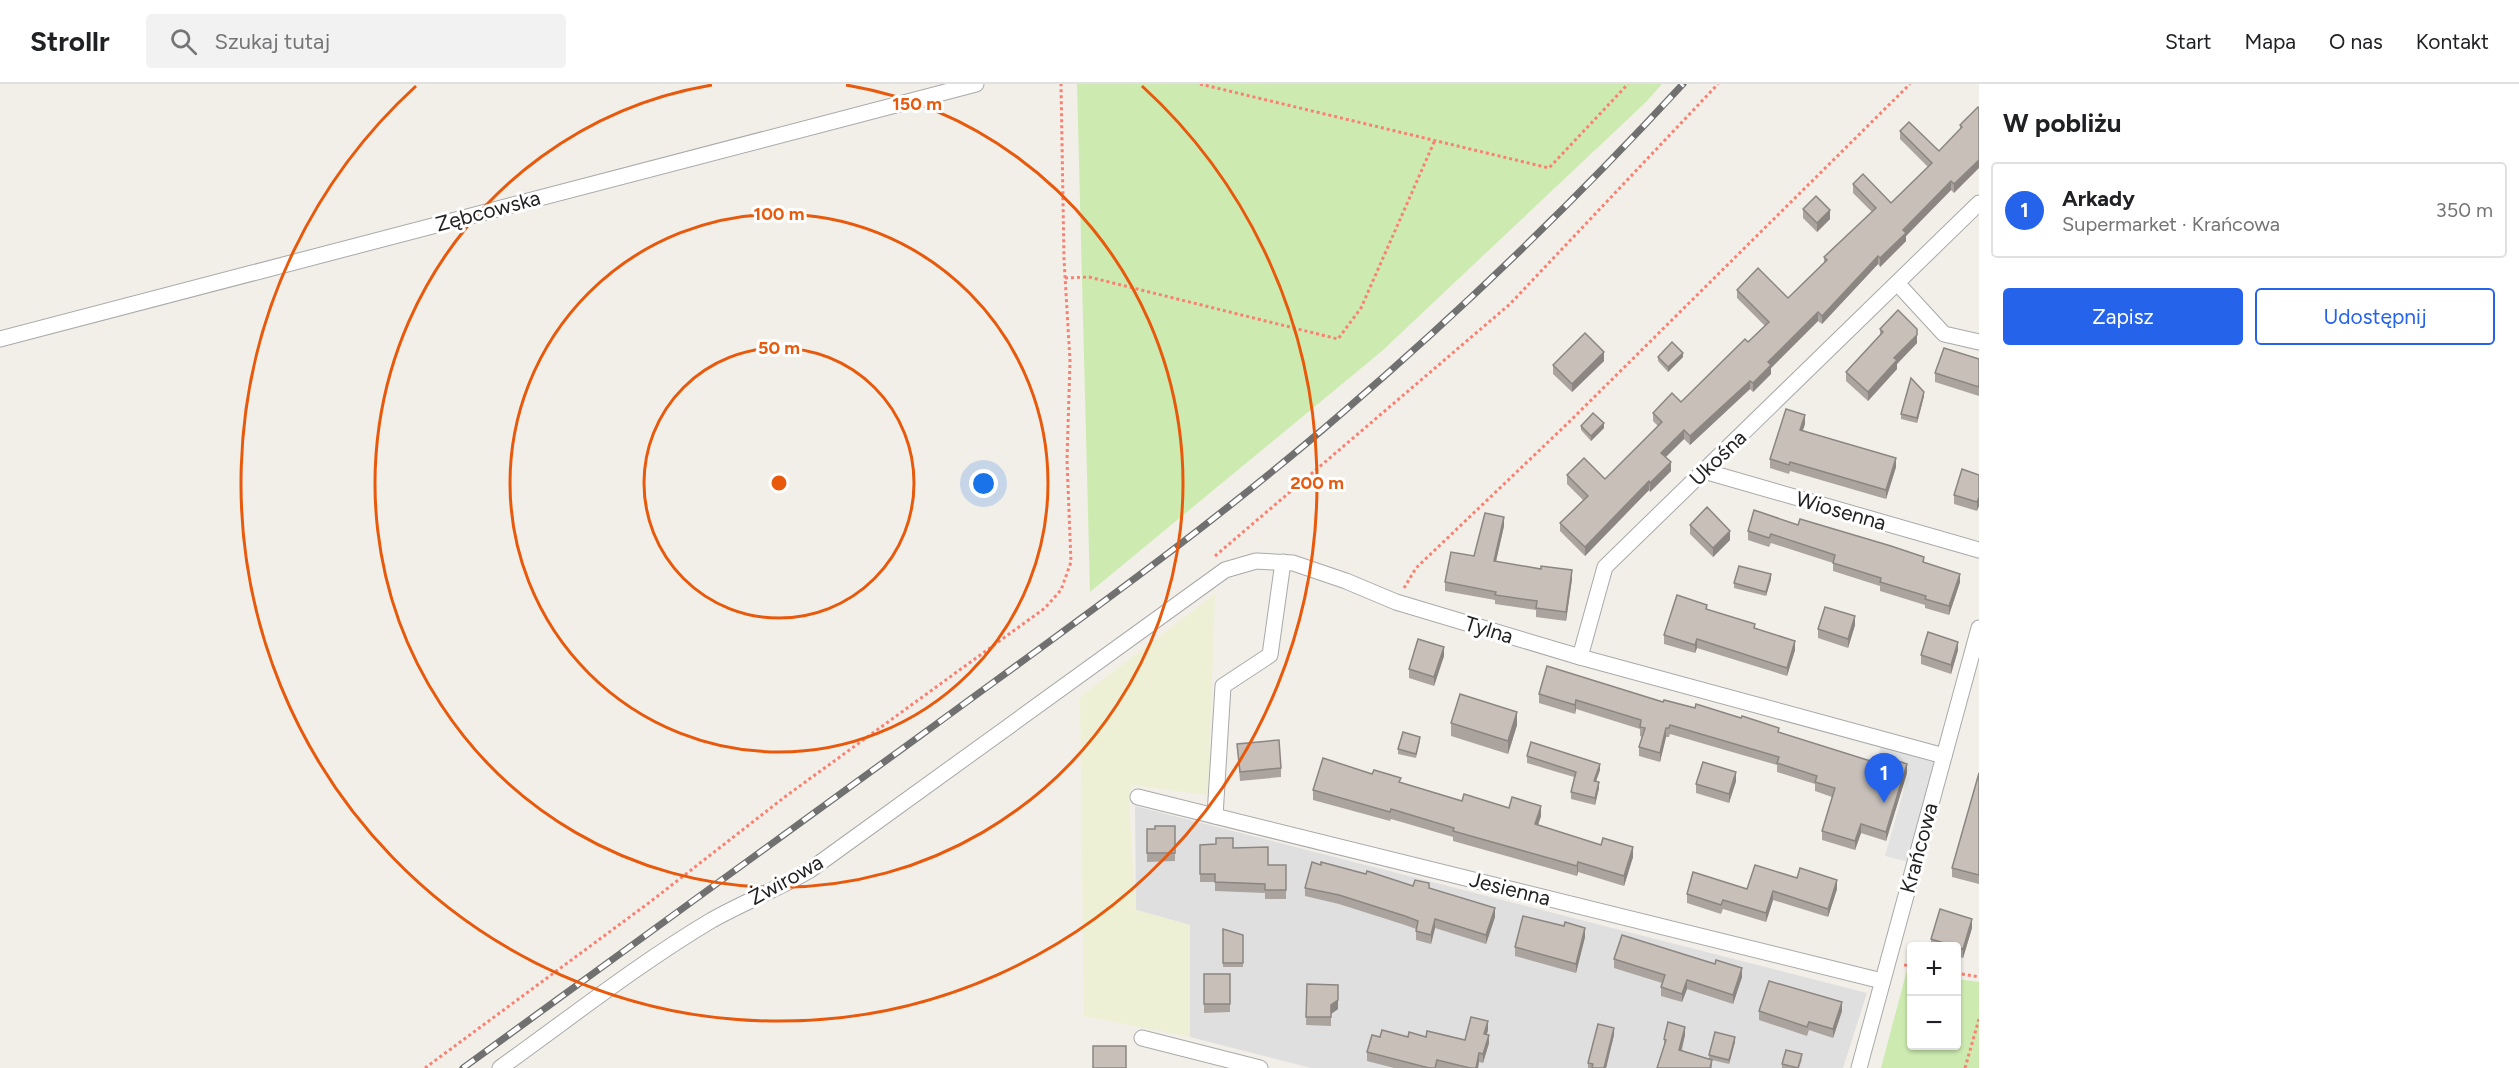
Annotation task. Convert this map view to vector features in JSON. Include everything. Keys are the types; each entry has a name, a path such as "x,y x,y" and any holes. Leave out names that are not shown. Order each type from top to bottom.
{"street":[{"name":"Zębcowska","path":"0,339 976,84"},
{"name":"Ukośna","path":"1580,657 1605,567 1979,203"},
{"path":"1897,283 1944,334 1979,342"},
{"name":"Wiosenna","path":"1704,471 1979,550"},
{"name":"Tylna","path":"1066,684 1225,570 1256,561 1283,562 1346,581 1396,602 1580,657 1944,756"},
{"path":"1215,816 1223,686 1270,655 1283,562"},
{"name":"Krańcowa","path":"1859,1068 1979,628"},
{"name":"Żwirowa","path":"500,1068 673,944 714,919 782,887 810,870 1066,684"},
{"name":"Jesienna","path":"1138,797 1882,981"},
{"path":"1142,1038 1260,1068"}],"path":[{"path":"425,1068 650,902 786,796 1045,608 1061,590 1071,562 1067,460 1070,361 1065,278 1061,84"},
{"path":"1200,84 1549,168 1628,84"},
{"path":"1207,583 1213,557 1510,304 1718,84"},
{"path":"1396,602 1416,568 1568,423 1910,84"},
{"path":"1065,278 1089,277 1338,339 1361,308 1435,140"},
{"path":"1961,974 1979,977"},
{"path":"1965,1068 1979,1019"}],"shaded area":[{"path":"1882,741 1942,757 1913,863 1885,856 1909,772 1877,762"},
{"path":"1135,806 1867,993 1843,1068 1311,1068 1190,1037 1190,925 1136,910"}],"green space":[{"path":"1077,84 1662,84 1647,101 1382,351 1090,592"},
{"path":"1215,594 1208,795 1131,785 1129,805 1136,910 1190,925 1190,1037 1084,1016 1080,697"},
{"path":"1907,970 1907,1050 1961,1050 1961,980 1979,982 1979,1068 1881,1068"}],"building":[{"path":"1978,107 1979,160 1954,184 1951,181 1903,230 1906,233 1880,258 1878,256 1822,316 1818,312 1768,362 1771,365 1753,383 1750,381 1690,436 1684,430 1661,453 1671,462 1650,483 1649,481 1585,547 1560,523 1588,496 1567,475 1584,458 1605,479 1662,422 1653,413 1672,393 1681,402 1745,339 1748,342 1769,322 1737,290 1758,268 1788,298 1827,260 1824,257 1876,208 1853,184 1863,174 1891,203 1932,163 1900,131 1909,122 1939,151"},
{"path":"1816,196 1830,210 1817,223 1803,209"},
{"path":"1898,310 1917,329 1917,335 1894,358 1897,360 1868,392 1846,372 1883,332 1880,329"},
{"path":"1585,333 1604,352 1572,384 1553,365"},
{"path":"1672,342 1683,353 1668,367 1658,357"},
{"path":"1944,348 1979,359 1979,387 1935,373"},
{"path":"1911,378 1924,392 1917,418 1901,414"},
{"path":"1786,409 1805,415 1800,430 1896,458 1886,490 1790,462 1789,465 1770,459"},
{"path":"1593,413 1604,423 1591,436 1581,426"},
{"path":"1962,469 1979,475 1977,502 1954,495"},
{"path":"1707,507 1730,531 1713,548 1690,525"},
{"path":"1754,510 1798,525 1800,519 1891,546 1924,557 1923,562 1960,574 1949,606 1925,599 1926,596 1880,582 1881,578 1833,563 1835,555 1771,534 1769,538 1748,531"},
{"path":"1485,513 1504,517 1494,561 1541,569 1541,566 1572,570 1566,612 1536,608 1537,601 1495,595 1496,592 1445,582 1451,552 1474,556"},
{"path":"1739,566 1771,574 1766,592 1734,583"},
{"path":"1677,595 1707,605 1706,609 1755,624 1754,628 1795,641 1787,668 1697,639 1695,645 1664,635"},
{"path":"1825,607 1855,616 1848,639 1818,629"},
{"path":"1928,632 1958,642 1951,665 1921,655"},
{"path":"1418,639 1444,647 1434,677 1409,669"},
{"path":"1547,666 1663,702 1664,700 1695,708 1696,704 1741,718 1742,716 1779,728 1778,732 1880,764 1883,756 1907,764 1886,832 1861,824 1855,841 1822,831 1835,788 1815,782 1817,776 1777,763 1779,757 1670,725 1666,728 1660,753 1639,747 1645,728 1640,727 1641,720 1576,700 1575,705 1539,694"},
{"path":"1460,694 1517,712 1508,741 1451,723"},
{"path":"1403,732 1420,737 1416,754 1398,749"},
{"path":"1279,740 1281,768 1240,772 1237,744"},
{"path":"1531,742 1600,764 1594,781 1599,782 1595,798 1571,792 1576,772 1527,756"},
{"path":"1323,758 1372,774 1374,770 1401,778 1399,782 1462,801 1464,794 1509,808 1512,797 1541,806 1535,824 1601,845 1603,838 1633,847 1624,876 1578,862 1577,866 1453,831 1454,828 1391,809 1390,812 1313,790"},
{"path":"1703,762 1736,772 1729,794 1696,784"},
{"path":"1979,773 1979,875 1952,868"},
{"path":"1155,826 1175,826 1175,853 1147,853 1147,829 1155,829"},
{"path":"1216,838 1233,838 1233,848 1268,847 1268,865 1286,865 1286,890 1265,890 1265,884 1215,882 1215,874 1200,874 1200,845 1216,844"},
{"path":"1312,862 1321,865 1321,862 1366,874 1367,871 1413,886 1415,880 1429,883 1429,888 1495,908 1486,935 1435,919 1431,935 1416,931 1418,921 1405,916 1339,895 1305,888"},
{"path":"1755,865 1797,878 1800,868 1837,880 1828,909 1773,891 1766,913 1723,900 1721,905 1687,894 1693,872 1747,889"},
{"path":"1940,909 1972,919 1963,949 1961,942 1941,942 1931,939"},
{"path":"1523,916 1564,926 1565,922 1585,928 1576,964 1515,947"},
{"path":"1223,929 1243,935 1243,963 1223,963"},
{"path":"1622,935 1715,964 1716,960 1742,968 1733,995 1687,980 1682,994 1661,987 1665,975 1614,959"},
{"path":"1204,974 1230,974 1230,1004 1204,1004"},
{"path":"1769,981 1842,1002 1833,1029 1809,1022 1807,1027 1759,1011"},
{"path":"1307,984 1338,985 1338,1000 1331,1005 1331,1017 1306,1017"},
{"path":"1471,1017 1488,1021 1484,1034 1489,1035 1483,1054 1479,1053 1476,1068 1437,1060 1435,1068 1429,1068 1367,1052 1372,1035 1380,1037 1382,1030 1408,1037 1409,1032 1426,1037 1427,1031 1465,1040"},
{"path":"1668,1022 1685,1027 1679,1050 1712,1060 1710,1068 1657,1068 1666,1040 1664,1039"},
{"path":"1598,1024 1614,1028 1604,1068 1592,1068 1593,1064 1588,1063"},
{"path":"1715,1032 1735,1037 1729,1060 1709,1055"},
{"path":"1093,1046 1126,1046 1126,1068 1093,1068"},
{"path":"1786,1050 1802,1054 1798,1068 1782,1064"}],"railway":[{"path":"463,1068 1090,611 1243,495 1387,374 1474,294 1601,170 1683,84"}],"place":[{"name":"Arkady","path":"1884,803"}]}
